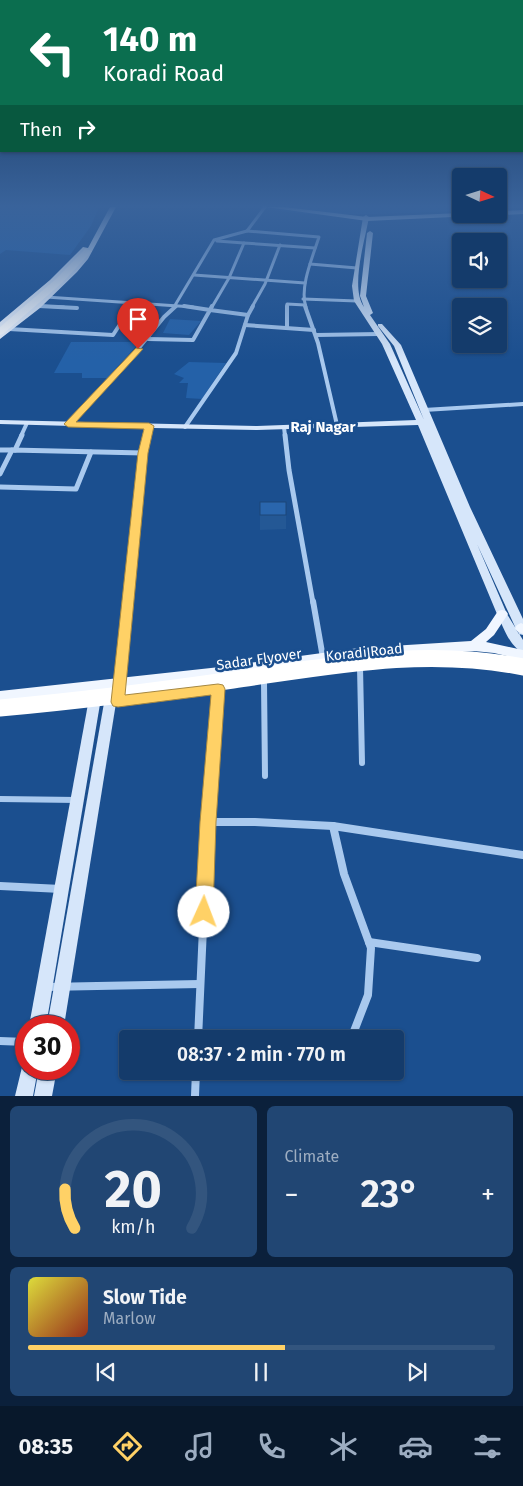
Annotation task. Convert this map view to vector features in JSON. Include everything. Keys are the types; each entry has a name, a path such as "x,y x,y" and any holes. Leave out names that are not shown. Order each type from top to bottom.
{"highway":[{"path":"2,329 80,258"},
{"name":"Sadar Flyover","path":"0,704 400,655 465,652 523,661"},
{"name":"Sadar Flyover","path":"0,708 398,659 465,657 492,660 523,668"}],"main road":[{"path":"0,336 2,329 37,306 75,271 85,258"},
{"path":"359,258 355,286 357,301 397,366 522,629"},
{"path":"366,258 363,296 368,310 397,345 424,410 425,422 502,614 514,637 523,648"},
{"path":"0,422 185,427 284,427 425,422"},
{"path":"57,1015 114,702 120,683 143,453 149,426"},
{"path":"474,646 490,632 502,614"},
{"name":"Koradi Road","path":"0,696 120,683 359,652 474,646 494,648 523,655"},
{"name":"Koradi Road","path":"0,713 114,702 218,689 360,667 418,662 494,665 523,672"},
{"path":"39,1015 94,704"},
{"path":"24,1096 27,1080"},
{"path":"43,1096 46,1080"}],"street":[{"path":"68,424 148,339 164,317 177,305 202,258"},
{"path":"148,339 193,340 229,278 238,258"},
{"path":"185,427 236,353 248,314 265,284 274,258"},
{"path":"311,258 303,299 315,332 337,425"},
{"path":"310,264 357,268"},
{"path":"194,275 305,283"},
{"path":"46,297 177,305 248,314"},
{"path":"303,299 357,301"},
{"path":"2,329 114,335 134,303"},
{"path":"286,328 287,304 305,305"},
{"path":"37,306 77,308"},
{"path":"245,325 286,328 343,336 379,334"},
{"path":"424,410 523,404"},
{"path":"0,474 27,422"},
{"path":"284,427 289,470 324,672"},
{"path":"0,450 143,453"},
{"path":"0,487 76,489 91,452"},
{"path":"360,667 362,763"},
{"path":"264,682 265,776"},
{"path":"198,1030 208,822 218,689"},
{"path":"0,799 77,800"},
{"path":"208,822 255,822 333,826 523,855"},
{"path":"333,826 344,874 371,948 368,995 354,1030"},
{"path":"0,886 62,889"},
{"path":"369,942 477,958"},
{"path":"44,987 200,984"},
{"path":"0,1042 15,1042"},
{"path":"195,1096 196,1080"}],"shaded area":[{"path":"170,319 201,321 189,335 163,333"},
{"path":"71,342 140,342 107,378 82,378 82,373 54,373"},
{"path":"189,362 226,363 202,399 186,398 188,383 179,383 184,378 174,374"}],"building":[{"path":"260,502 286,502 286,515 260,515"}],"district":[{"name":"Raj Nagar","path":"323,427"}],"route":[{"path":"138,349 68,424 149,426 143,453 118,702 218,689 208,822 204,912"}]}
